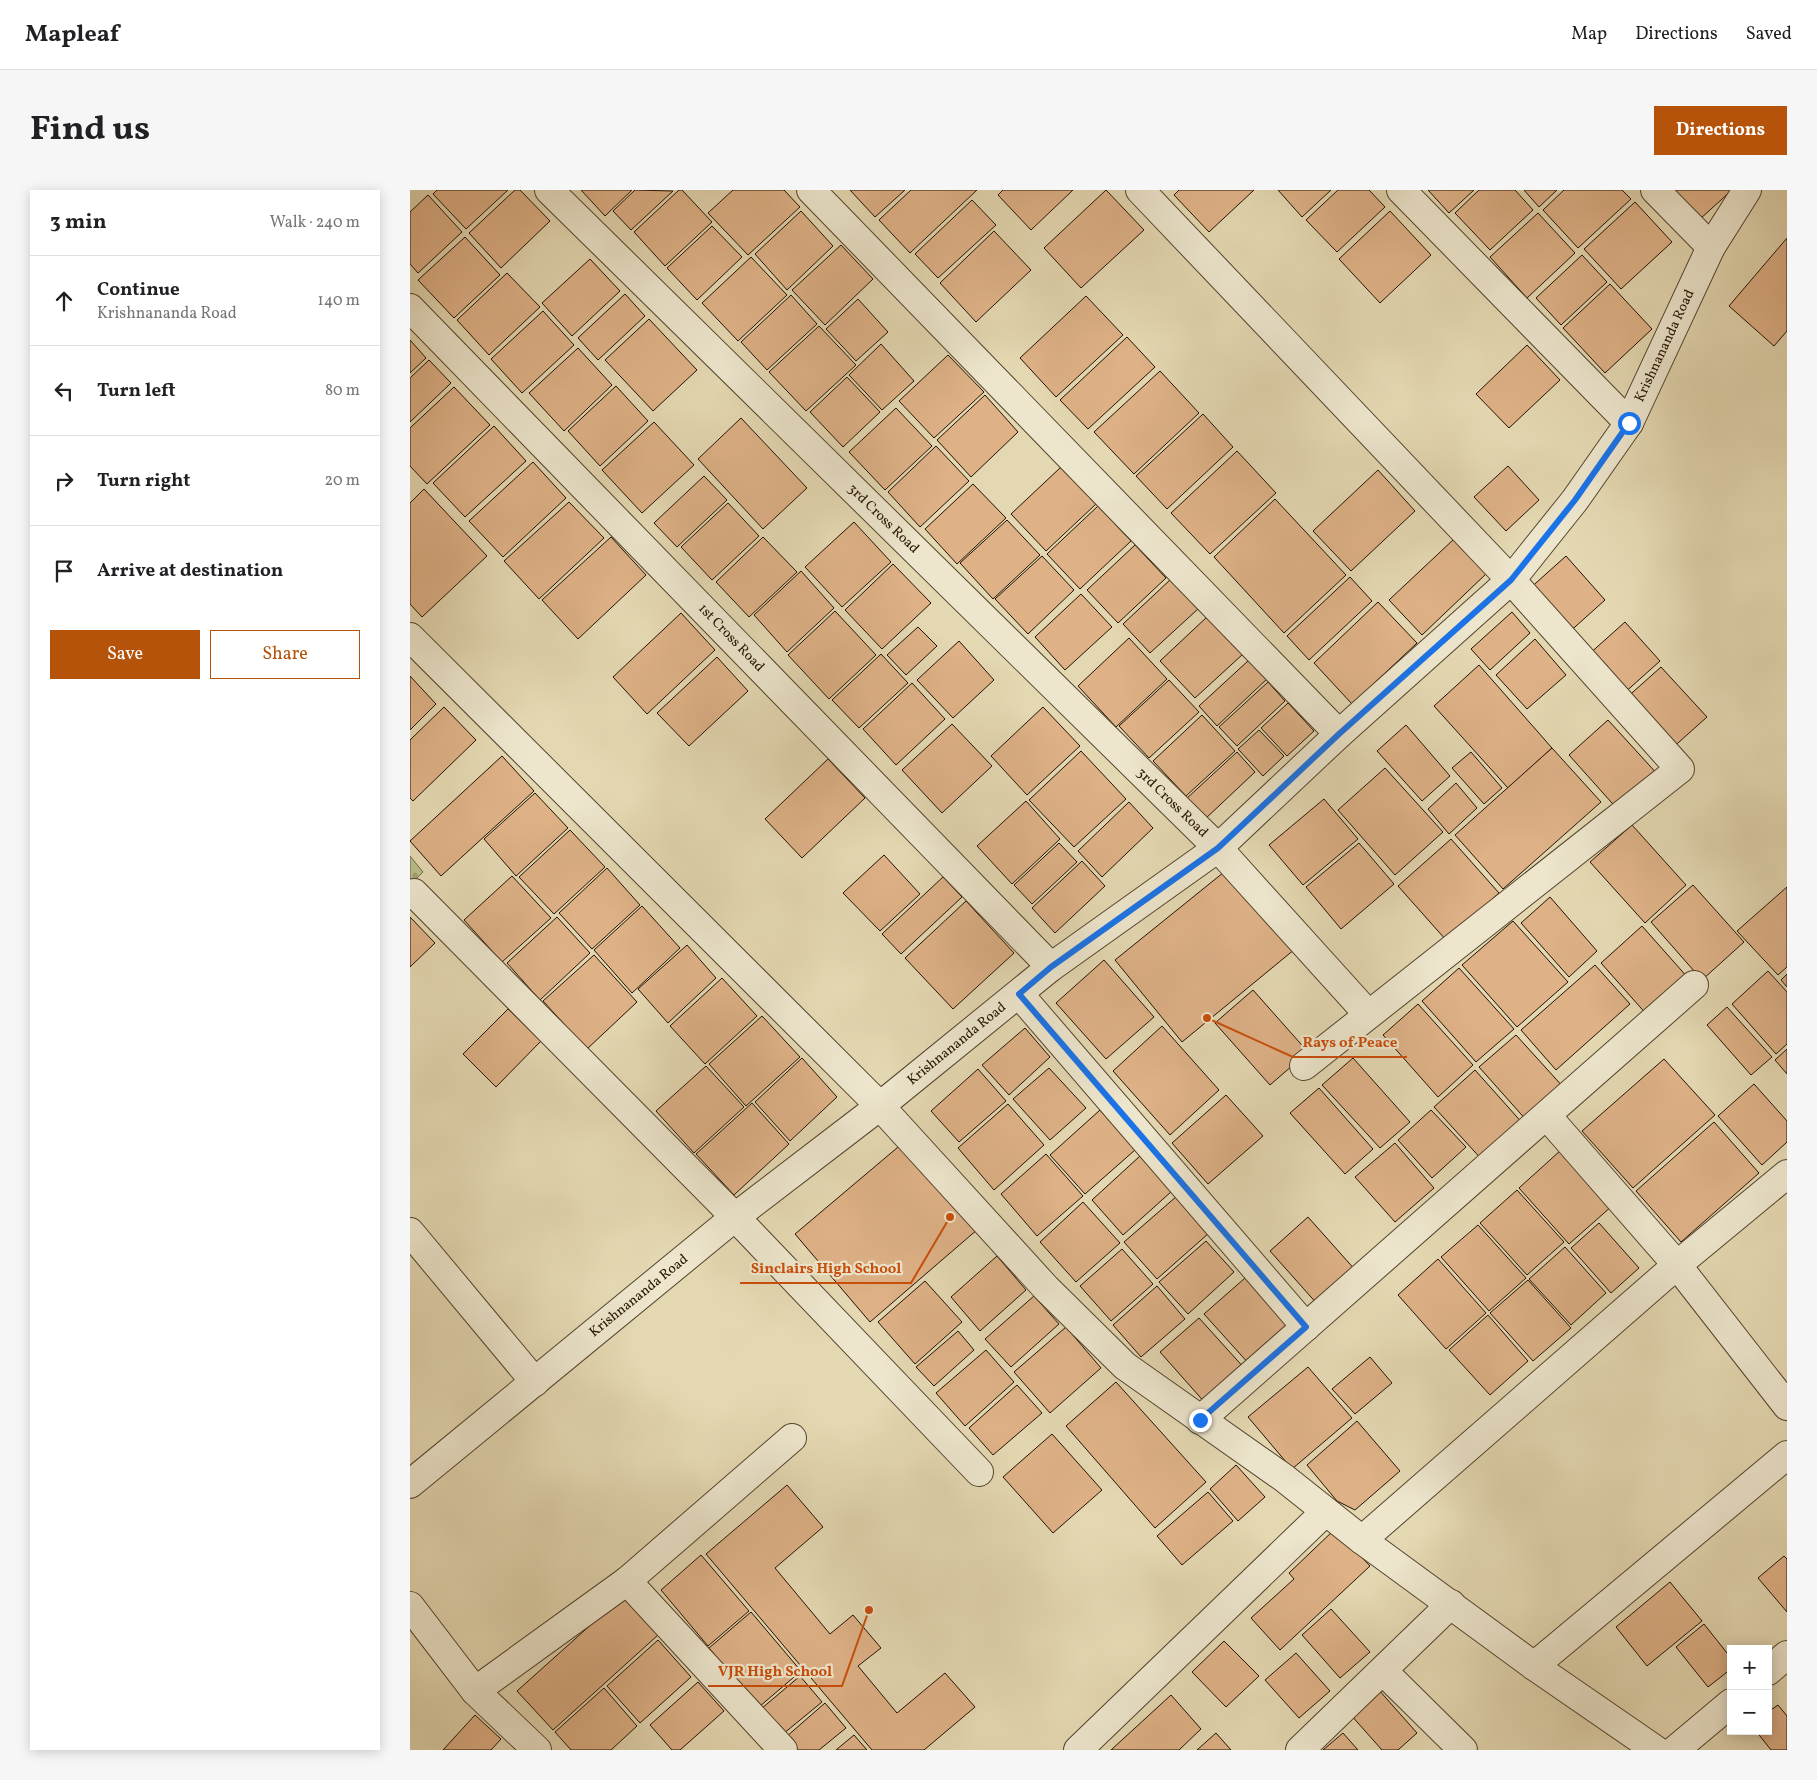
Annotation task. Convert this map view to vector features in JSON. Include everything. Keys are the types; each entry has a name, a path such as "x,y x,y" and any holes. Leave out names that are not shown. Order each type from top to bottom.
{"street":[{"name":"3rd Cross Road","path":"550,190 1218,848 1368,1014"},
{"path":"811,190 1339,734"},
{"path":"1140,190 1511,580 1680,769 1304,1066"},
{"path":"1401,190 1629,423"},
{"path":"1655,190 1712,247"},
{"name":"Krishnananda Road","path":"415,1471 535,1382 736,1217 880,1106 1051,967 1218,848 1339,734 1511,580 1575,500 1629,423 1712,247 1747,190"},
{"name":"1st Cross Road","path":"410,308 1051,967"},
{"path":"410,637 880,1106 1046,1288 1125,1366 1284,1478 1362,1540 1534,1666 1656,1750"},
{"path":"414,893 736,1217 979,1472"},
{"path":"1200,1420 1694,985"},
{"path":"1019,994 1306,1327"},
{"path":"1547,1116 1677,1265 1787,1406"},
{"path":"1362,1540 1677,1265 1787,1174"},
{"path":"410,1232 535,1382"},
{"path":"476,1691 627,1581 792,1438"},
{"path":"1534,1666 1787,1455"},
{"path":"1078,1750 1325,1512"},
{"path":"627,1581 783,1750"},
{"path":"1300,1750 1451,1604"},
{"path":"410,1606 476,1691 537,1750"},
{"path":"1772,1668 1787,1655"},
{"path":"1383,1671 1462,1750"},
{"path":"1675,1750 1727,1706"}],"green space":[{"path":"410,856 423,872 410,885"}],"building":[{"path":"437,190 508,190 466,229 433,194"},
{"path":"515,190 520,190 550,221 501,268 469,233"},
{"path":"581,190 632,190 605,216"},
{"path":"635,190 673,191 631,230 613,211"},
{"path":"679,190 682,190 712,222 665,266 634,232"},
{"path":"733,190 784,190 800,207 748,255 708,213"},
{"path":"850,190 905,190 875,217"},
{"path":"911,190 977,190 910,253 879,220"},
{"path":"1003,190 1073,190 1031,230 998,195"},
{"path":"1106,190 1144,230 1081,288 1044,248"},
{"path":"1179,190 1254,190 1209,232 1174,195"},
{"path":"1278,190 1331,190 1302,217"},
{"path":"1338,190 1369,190 1385,207 1337,252 1306,220"},
{"path":"1428,190 1474,190 1449,213"},
{"path":"1479,190 1515,190 1533,210 1490,250 1455,213"},
{"path":"1524,190 1557,190 1539,207"},
{"path":"1564,190 1622,190 1631,199 1578,248 1543,210"},
{"path":"1672,190 1732,190 1700,219"},
{"path":"428,195 462,232 418,273 410,264 410,212"},
{"path":"972,200 996,225 938,278 915,254"},
{"path":"1635,202 1672,242 1621,289 1584,249"},
{"path":"801,211 833,246 787,290 755,254"},
{"path":"1390,211 1431,255 1380,303 1339,259"},
{"path":"1538,213 1575,253 1527,298 1490,257"},
{"path":"712,226 742,257 697,300 667,268"},
{"path":"994,231 1031,270 976,322 940,283"},
{"path":"465,237 500,275 454,318 418,280"},
{"path":"1787,238 1787,331 1774,346 1729,306"},
{"path":"841,245 873,279 825,325 792,290"},
{"path":"1582,255 1607,282 1561,325 1536,298"},
{"path":"751,257 787,295 738,341 702,303"},
{"path":"590,259 620,291 572,336 542,303"},
{"path":"507,273 540,307 489,355 457,320"},
{"path":"1610,284 1652,329 1605,373 1563,328"},
{"path":"625,294 645,316 598,360 578,338"},
{"path":"791,295 817,324 767,370 741,342"},
{"path":"1086,296 1123,335 1056,397 1020,358"},
{"path":"858,299 888,332 856,361 826,329"},
{"path":"543,311 574,345 522,393 491,359"},
{"path":"649,319 697,370 653,411 605,360"},
{"path":"819,326 856,365 806,411 769,372"},
{"path":"1127,337 1155,367 1088,429 1060,400"},
{"path":"410,340 426,358 410,373"},
{"path":"881,344 914,381 882,410 849,375"},
{"path":"1527,345 1560,380 1509,428 1476,394"},
{"path":"578,348 612,385 564,431 529,393"},
{"path":"948,355 984,392 934,438 899,401"},
{"path":"429,360 451,383 410,422 410,378"},
{"path":"1160,371 1199,413 1134,474 1094,432"},
{"path":"847,377 880,412 843,447 810,412"},
{"path":"616,386 648,421 600,466 568,431"},
{"path":"454,387 490,425 427,484 410,466 410,428"},
{"path":"985,395 1018,432 971,477 937,440"},
{"path":"896,408 932,446 885,490 849,452"},
{"path":"1203,414 1233,447 1167,509 1136,476"},
{"path":"741,418 807,488 763,529 698,459"},
{"path":"654,422 694,465 642,513 602,470"},
{"path":"494,426 526,461 465,517 433,483"},
{"path":"936,446 969,481 920,527 888,492"},
{"path":"1237,451 1276,493 1210,554 1171,513"},
{"path":"533,462 566,498 503,557 469,521"},
{"path":"1508,466 1539,500 1506,531 1474,497"},
{"path":"1061,467 1096,504 1046,551 1011,514"},
{"path":"1378,470 1415,511 1351,571 1313,531"},
{"path":"704,476 727,500 677,547 654,523"},
{"path":"973,484 1006,518 957,564 925,529"},
{"path":"424,489 487,556 422,617 410,604 410,503"},
{"path":"1275,499 1346,575 1284,633 1214,557"},
{"path":"569,502 604,538 539,599 504,561"},
{"path":"728,503 759,536 712,580 681,547"},
{"path":"1098,506 1131,541 1080,589 1047,554"},
{"path":"1007,520 1040,555 993,599 960,563"},
{"path":"854,522 891,562 842,607 805,567"},
{"path":"611,537 646,575 578,639 542,600"},
{"path":"763,537 797,572 749,617 716,582"},
{"path":"1454,539 1487,573 1422,635 1389,600"},
{"path":"1135,545 1166,578 1118,623 1087,590"},
{"path":"1042,556 1074,590 1028,634 995,599"},
{"path":"1566,556 1605,600 1566,635 1527,591"},
{"path":"893,564 931,603 882,649 845,610"},
{"path":"801,571 834,608 787,652 754,615"},
{"path":"1350,577 1372,601 1309,660 1287,636"},
{"path":"1171,579 1199,608 1150,653 1123,624"},
{"path":"1081,594 1112,627 1065,670 1035,637"},
{"path":"1378,602 1417,643 1352,704 1314,663"},
{"path":"835,611 876,655 829,699 788,655"},
{"path":"1512,612 1530,633 1490,670 1471,649"},
{"path":"681,613 715,650 647,714 613,677"},
{"path":"1208,616 1243,654 1195,698 1160,661"},
{"path":"1625,622 1660,661 1622,695 1587,656"},
{"path":"918,627 937,646 906,675 887,655"},
{"path":"1129,638 1167,679 1116,727 1078,686"},
{"path":"1535,639 1566,675 1527,709 1496,675"},
{"path":"959,641 994,680 953,718 917,680"},
{"path":"881,654 908,683 859,728 832,700"},
{"path":"717,657 748,691 689,746 657,713"},
{"path":"1249,660 1267,679 1217,726 1199,706"},
{"path":"1479,665 1552,748 1508,788 1434,706"},
{"path":"1661,667 1707,717 1669,751 1624,700"},
{"path":"410,676 436,704 410,730"},
{"path":"1169,680 1199,712 1149,758 1119,726"},
{"path":"1268,682 1285,701 1237,746 1219,727"},
{"path":"912,683 945,719 896,765 863,729"},
{"path":"1288,703 1314,731 1287,756 1261,728"},
{"path":"444,707 476,740 413,801 410,798 410,740"},
{"path":"1043,707 1080,746 1027,795 991,756"},
{"path":"1202,715 1235,751 1186,796 1153,761"},
{"path":"1608,720 1660,777 1620,812 1569,755"},
{"path":"952,724 992,766 942,813 902,770"},
{"path":"1406,725 1450,776 1422,801 1377,751"},
{"path":"1259,730 1284,756 1263,776 1238,749"},
{"path":"1552,748 1601,802 1503,889 1455,835"},
{"path":"1081,751 1126,799 1074,847 1029,800"},
{"path":"1237,752 1255,772 1204,820 1185,800"},
{"path":"1471,752 1502,788 1484,804 1452,768"},
{"path":"502,756 534,791 441,876 410,841"},
{"path":"828,759 865,798 802,858 765,819"},
{"path":"1385,768 1443,832 1395,875 1338,810"},
{"path":"1456,783 1477,808 1449,834 1428,809"},
{"path":"535,793 568,828 516,876 484,839"},
{"path":"1324,799 1358,839 1303,885 1269,845"},
{"path":"1026,801 1060,839 1012,884 977,846"},
{"path":"1129,802 1153,828 1102,877 1078,851"},
{"path":"1632,825 1686,885 1645,923 1590,862"},
{"path":"570,830 605,867 554,914 519,877"},
{"path":"1451,839 1499,893 1446,940 1398,886"},
{"path":"1059,843 1077,862 1032,904 1014,885"},
{"path":"1359,843 1394,884 1341,929 1306,887"},
{"path":"884,855 920,894 880,931 843,893"},
{"path":"1082,861 1105,886 1055,933 1032,908"},
{"path":"607,868 640,905 592,949 559,913"},
{"path":"1229,868 1295,949 1182,1042 1115,960"},
{"path":"512,876 551,918 502,962 464,920"},
{"path":"943,877 962,897 901,954 882,934"},
{"path":"1693,885 1744,942 1702,980 1651,922"},
{"path":"1787,887 1787,967 1778,975 1737,931"},
{"path":"1550,897 1597,951 1569,977 1521,923"},
{"path":"966,901 1014,953 953,1009 905,958"},
{"path":"642,906 680,948 632,993 594,950"},
{"path":"410,917 435,943 410,967"},
{"path":"557,917 590,953 540,1000 507,963"},
{"path":"1513,921 1568,982 1517,1027 1462,965"},
{"path":"1642,926 1689,979 1648,1016 1601,963"},
{"path":"687,945 716,978 668,1023 638,989"},
{"path":"594,955 637,1002 587,1049 543,1001"},
{"path":"1104,960 1154,1017 1106,1059 1056,1003"},
{"path":"1595,965 1630,1004 1556,1070 1521,1030"},
{"path":"1459,968 1514,1029 1476,1062 1422,1001"},
{"path":"1768,971 1787,992 1787,1044 1776,1054 1732,1004"},
{"path":"1787,974 1787,987 1781,980"},
{"path":"722,978 757,1016 705,1064 670,1026"},
{"path":"1253,990 1308,1052 1270,1085 1215,1023"},
{"path":"1418,1004 1473,1065 1438,1097 1383,1035"},
{"path":"1727,1007 1772,1057 1751,1075 1707,1025"},
{"path":"508,1009 541,1041 496,1087 463,1054"},
{"path":"762,1016 800,1057 746,1106 709,1064"},
{"path":"1162,1026 1219,1090 1170,1135 1113,1071"},
{"path":"1025,1028 1050,1057 1009,1095 982,1065"},
{"path":"1516,1035 1565,1089 1528,1122 1479,1067"},
{"path":"1787,1049 1787,1074 1775,1060"},
{"path":"802,1058 837,1097 790,1141 755,1102"},
{"path":"1353,1058 1410,1122 1380,1148 1322,1085"},
{"path":"1664,1059 1715,1115 1633,1188 1582,1131"},
{"path":"706,1066 744,1107 694,1153 656,1111"},
{"path":"1049,1068 1086,1108 1050,1140 1013,1099"},
{"path":"978,1069 1006,1101 959,1142 931,1111"},
{"path":"1475,1070 1525,1126 1484,1162 1434,1107"},
{"path":"1754,1084 1787,1121 1787,1142 1762,1165 1718,1116"},
{"path":"1319,1088 1373,1149 1345,1174 1290,1113"},
{"path":"1226,1095 1263,1136 1208,1184 1172,1143"},
{"path":"752,1103 789,1144 734,1195 696,1154"},
{"path":"1008,1104 1044,1145 994,1190 958,1148"},
{"path":"1100,1110 1135,1150 1085,1194 1050,1155"},
{"path":"1431,1110 1466,1147 1432,1178 1398,1140"},
{"path":"1714,1122 1759,1173 1681,1242 1636,1191"},
{"path":"904,1142 978,1229 870,1322 795,1234"},
{"path":"1395,1143 1434,1188 1395,1222 1355,1177"},
{"path":"1561,1150 1612,1206 1569,1244 1519,1188"},
{"path":"1046,1154 1083,1196 1037,1236 1001,1194"},
{"path":"1140,1156 1172,1191 1123,1235 1092,1200"},
{"path":"1517,1190 1564,1242 1527,1275 1480,1223"},
{"path":"1177,1196 1209,1233 1157,1279 1124,1242"},
{"path":"1083,1202 1120,1243 1076,1282 1040,1242"},
{"path":"1308,1217 1357,1272 1319,1306 1270,1251"},
{"path":"1599,1223 1639,1268 1611,1293 1571,1248"},
{"path":"1478,1225 1526,1278 1489,1311 1441,1257"},
{"path":"1206,1241 1234,1272 1188,1314 1159,1282"},
{"path":"1565,1247 1606,1293 1571,1325 1529,1279"},
{"path":"1122,1249 1153,1284 1111,1321 1080,1286"},
{"path":"997,1256 1026,1290 980,1331 951,1297"},
{"path":"1438,1259 1486,1313 1446,1349 1398,1295"},
{"path":"1245,1278 1290,1330 1250,1365 1204,1314"},
{"path":"1528,1280 1571,1328 1533,1361 1490,1313"},
{"path":"925,1281 962,1322 915,1364 878,1322"},
{"path":"1157,1286 1185,1319 1141,1357 1113,1325"},
{"path":"1034,1296 1059,1324 1011,1367 985,1339"},
{"path":"1488,1315 1528,1361 1490,1395 1449,1350"},
{"path":"1199,1318 1246,1370 1207,1405 1160,1352"},
{"path":"1066,1327 1101,1368 1050,1413 1014,1372"},
{"path":"958,1331 974,1350 934,1386 916,1367"},
{"path":"986,1350 1014,1382 965,1426 936,1393"},
{"path":"1370,1357 1392,1383 1355,1414 1332,1389"},
{"path":"1308,1367 1352,1418 1292,1469 1248,1417"},
{"path":"1116,1382 1206,1482 1155,1528 1066,1426"},
{"path":"1017,1385 1042,1413 993,1455 969,1428"},
{"path":"1357,1421 1400,1471 1355,1510 1337,1501 1307,1465"},
{"path":"1052,1434 1102,1490 1053,1533 1003,1477"},
{"path":"1236,1465 1265,1497 1238,1521 1210,1489"},
{"path":"787,1485 823,1527 775,1568 830,1634 853,1615 881,1648 858,1666 897,1713 945,1673 975,1707 924,1750 872,1750 706,1554"},
{"path":"1208,1492 1233,1521 1182,1565 1157,1536"},
{"path":"1335,1529 1370,1566 1280,1650 1251,1618 1294,1579 1289,1573"},
{"path":"701,1555 749,1611 708,1646 661,1590"},
{"path":"1784,1556 1787,1559 1787,1612 1758,1578"},
{"path":"1670,1582 1702,1621 1647,1666 1616,1627"},
{"path":"623,1596 658,1635 553,1730 517,1691"},
{"path":"1331,1609 1370,1652 1340,1678 1302,1635"},
{"path":"751,1612 801,1671 759,1707 709,1648"},
{"path":"1704,1624 1727,1653 1727,1672 1708,1687 1676,1647"},
{"path":"658,1640 691,1677 640,1723 607,1686"},
{"path":"1224,1641 1259,1676 1226,1707 1192,1672"},
{"path":"1296,1653 1330,1691 1299,1718 1265,1680"},
{"path":"800,1676 822,1702 783,1734 761,1709"},
{"path":"698,1682 724,1711 680,1750 672,1750 650,1725"},
{"path":"604,1688 637,1726 611,1750 571,1750 555,1732"},
{"path":"1378,1689 1417,1733 1398,1750 1382,1750 1350,1714"},
{"path":"1171,1695 1201,1729 1179,1750 1111,1750"},
{"path":"825,1703 846,1728 819,1750 797,1750 786,1737"},
{"path":"1778,1705 1787,1716 1787,1750 1771,1750 1759,1735 1772,1735 1772,1709"},
{"path":"475,1715 501,1739 491,1750 443,1750"},
{"path":"1216,1733 1231,1750 1197,1750"},
{"path":"1343,1733 1358,1750 1323,1750"},
{"path":"854,1735 867,1750 836,1750"}],"place":[{"name":"Rays of Peace","path":"1207,1018"},
{"name":"Sinclairs High School","path":"950,1217"},
{"name":"VJR High School","path":"869,1610"}],"route":[{"path":"1200,1420 1306,1327 1019,994 1051,967 1218,848 1339,734 1511,580 1575,500 1629,423"}]}
